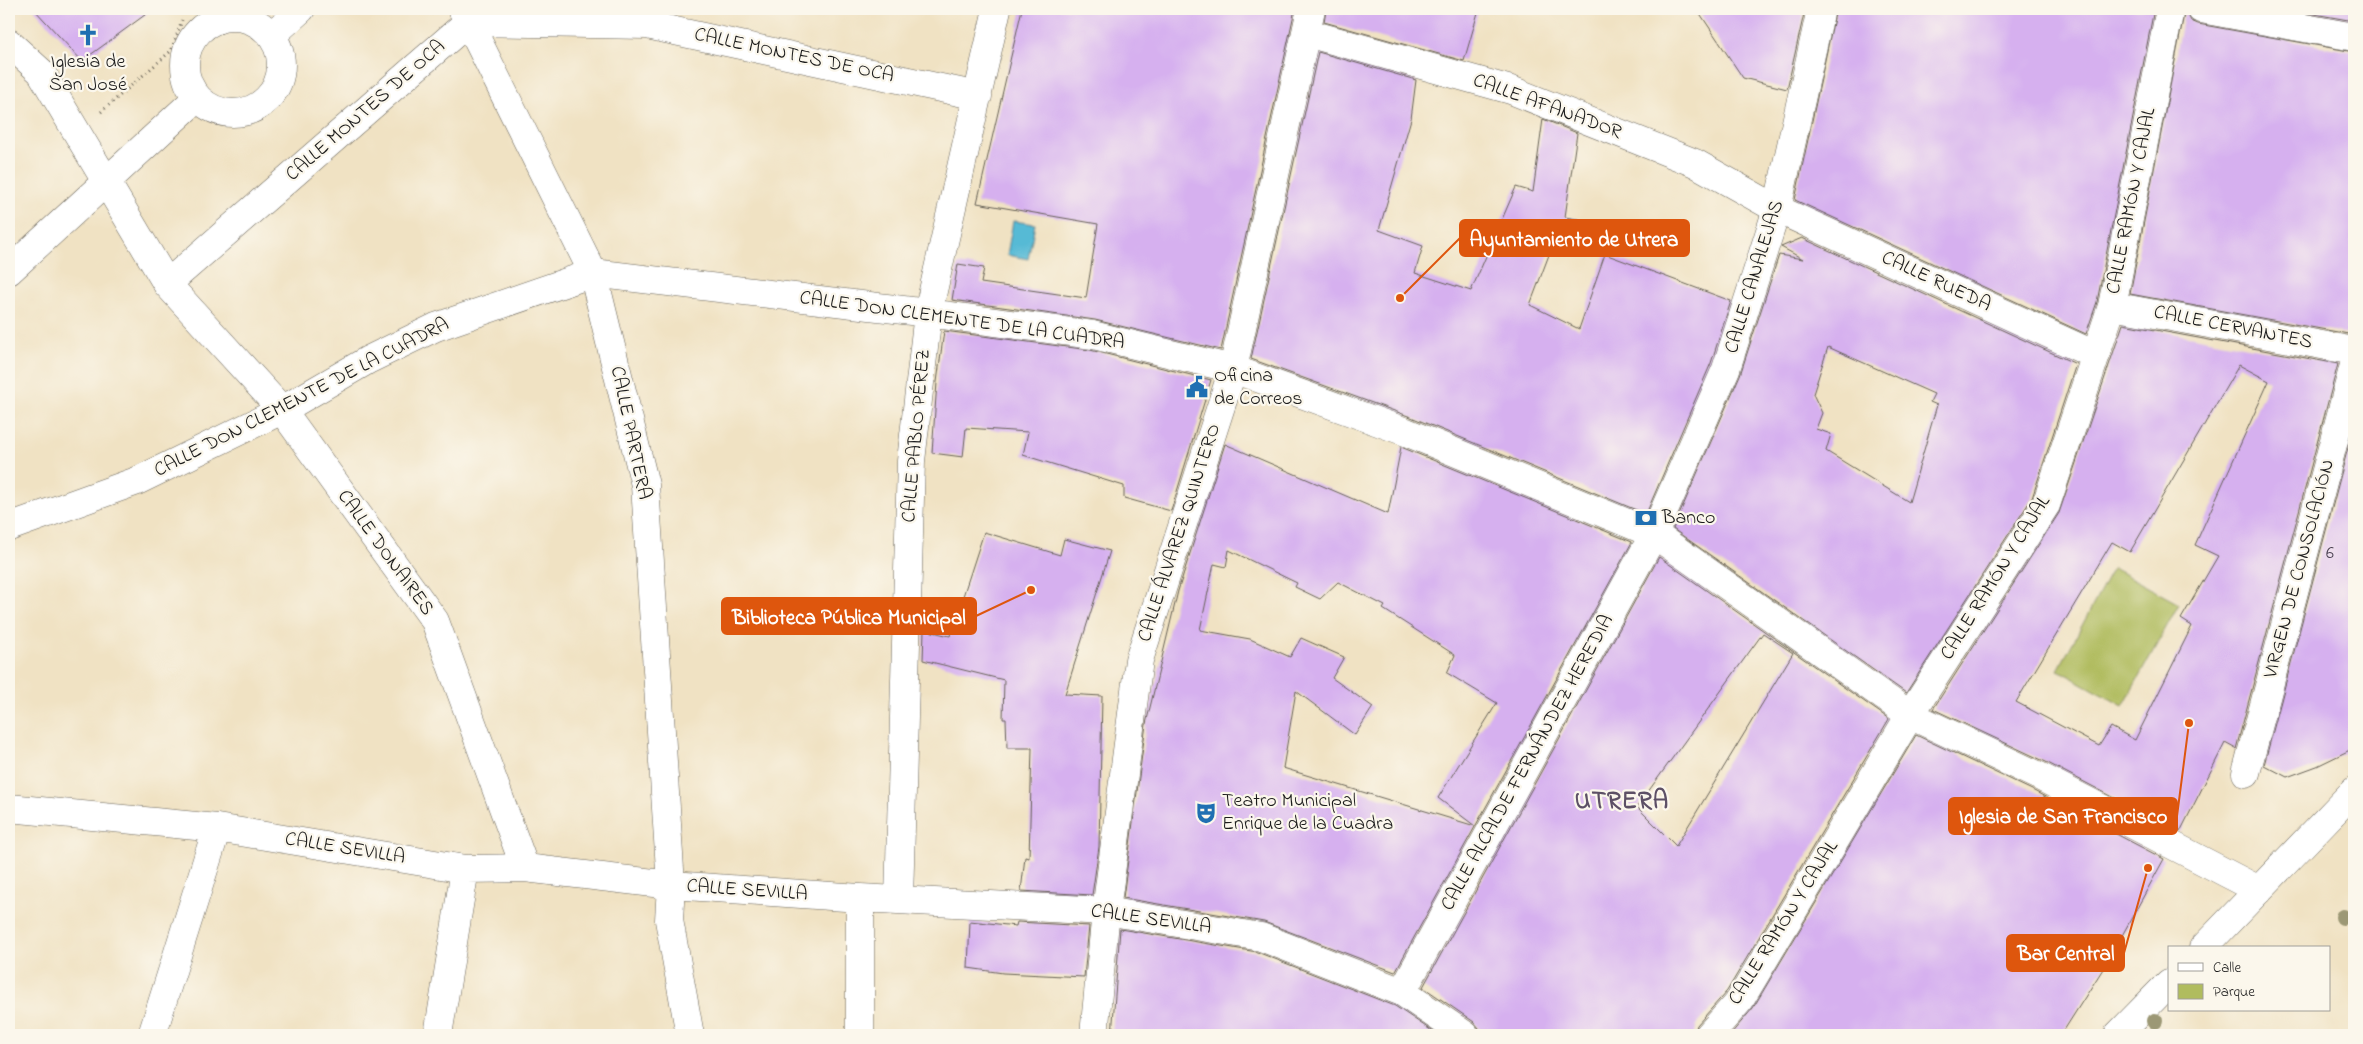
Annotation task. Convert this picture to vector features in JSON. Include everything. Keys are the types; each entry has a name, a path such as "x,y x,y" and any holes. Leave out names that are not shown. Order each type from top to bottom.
{"street":[{"path":"271,36 301,9"},
{"name":"CALLE PABLO PÉREZ","path":"899,900 911,461 928,313 997,9"},
{"name":"CALLE CANALEJAS","path":"1654,534 1726,370 1777,209 1821,9"},
{"name":"CALLE RAMÓN Y CAJAL","path":"1709,1035 1740,1000 1910,715 2046,505 2112,306 2170,9"},
{"path":"2201,9 2354,38"},
{"path":"215,14 246,18 261,25 271,36 279,50 282,67 278,83 263,102 257,107 242,113 226,113 210,108 197,98 189,85 185,69 186,54 192,40 215,14"},
{"name":"CALLE MONTES DE OCA","path":"167,284 465,15 647,25 978,96"},
{"name":"CALLE PARTERA","path":"465,15 593,273 644,485 671,885 669,920 690,1035"},
{"name":"CALLE AFANADOR","path":"1309,21 1511,90 1695,163 1777,209"},
{"name":"CALLE ÁLVAREZ QUINTERO","path":"1094,1035 1106,911 1139,660 1233,369 1309,21"},
{"name":"CALLE DONAIRES","path":"9,43 41,72 167,284 282,410 435,621 524,868"},
{"path":"9,271 197,98"},
{"name":"CALLE RUEDA","path":"1777,209 2095,355"},
{"name":"CALLE DON CLEMENTE DE LA CUADRA","path":"9,526 137,481 282,410 368,360 436,327 593,273 928,313 1093,336 1233,369 1406,432 1654,534 1910,715 2039,776 2259,890"},
{"name":"CALLE CERVANTES","path":"2112,306 2354,351"},
{"name":"VIRGEN DE CONSOLACIÓN","path":"2246,773 2354,365"},
{"name":"CALLE ALCALDE FERNÁNDEZ HEREDIA","path":"1402,992 1654,534"},
{"path":"2205,946 2354,791"},
{"name":"CALLE SEVILLA","path":"9,808 217,828 465,869 524,868 671,885 860,898 1106,911 1261,937 1402,992 1465,1035"},
{"path":"152,1035 217,828"},
{"path":"438,1035 465,869"},
{"path":"860,898 860,1035"},
{"path":"2118,1035 2168,984"}],"path":[{"path":"77,132 154,68 170,51 186,11"}],"green space":[{"path":"2113,568 2179,604 2123,706 2058,670"}],"water":[{"path":"1013,221 1035,224 1028,259 1007,255"}],"building":[{"name":"Iglesia de San José","path":"34,9 153,9 82,61"},
{"path":"1022,9 1295,9 1221,350 1095,320 952,300 958,264 984,268 981,283 1086,298 1098,224 977,203"},
{"path":"1326,9 1479,9 1464,61 1324,22"},
{"path":"1697,9 1805,9 1787,89 1743,78"},
{"path":"1836,9 2154,9 2097,302 2086,334 1795,200"},
{"path":"2185,9 2191,21 2198,24 2354,52 2354,335 2130,294"},
{"path":"2286,9 2354,9 2354,21"},
{"path":"1318,52 1416,80 1411,119 1379,230 1423,246 1415,273 1471,291 1516,187 1533,192 1543,119 1577,133 1565,217 1608,224 1605,254 1731,301 1711,363 1646,514 1411,417 1251,359","holes":["1555,239 1605,254 1579,329 1530,305"]},
{"path":"1802,238 2076,364 2032,498 1906,693 1673,529 1740,375 1779,255 1803,259 1781,247","holes":["1828,347 1934,394 1930,402 1937,405 1909,502 1826,451 1831,434 1816,429 1822,413 1813,394"]},
{"path":"2123,324 2338,364 2236,749 2225,743 2180,832 2046,762 1933,709 2059,513","holes":["2239,365 2269,381 2195,545 2218,556 2181,619 2192,626 2135,740 2111,727 2099,746 2016,702 2112,542 2130,552"]},
{"path":"944,331 1090,350 1211,380 1171,511 1124,498 1124,486 1023,455 1028,432 966,428 963,457 932,453 937,382"},
{"path":"2354,425 2354,748 2317,766 2287,777 2264,765"},
{"path":"1225,444 1388,514 1401,447 1632,542 1395,972 1264,922 1123,898 1146,724 1178,591","holes":["1229,550 1297,583 1295,587 1320,599 1338,582 1385,606 1383,609 1455,655 1447,673 1497,703 1438,798 1475,826 1283,768 1296,691 1355,735 1373,707 1332,678 1344,657 1301,638 1290,657 1250,639 1200,630 1214,564 1226,567"]},
{"path":"984,532 1060,555 1064,539 1110,551 1065,694 1102,696 1099,847 1092,895 1021,891 1025,857 1029,858 1032,748 1007,748 1006,719 1003,719 1004,680 923,660 924,630 950,636"},
{"path":"1659,557 1889,719 1727,991 1697,1025 1694,1035 1480,1035 1479,1028 1474,1022 1423,987","holes":["1763,633 1793,653 1676,846 1637,807"]},
{"path":"1916,735 2032,790 2164,859 2108,961 2061,1035 1730,1035 1753,1008"},
{"path":"970,921 1016,926 1017,922 1089,926 1084,977 1003,973 968,968"},
{"path":"1120,929 1257,952 1395,1006 1438,1035 1112,1035"}],"place":[{"name":"Iglesia de San José","path":"88,35"},
{"name":"Ayuntamiento de Utrera","path":"1400,298"},
{"name":"Oficina de Correos","path":"1197,387"},
{"name":"Banco","path":"1646,518"},
{"name":"Biblioteca Pública Municipal","path":"1031,590"},
{"name":"Iglesia de San Francisco","path":"2189,723"},
{"name":"Teatro Municipal Enrique de la Cuadra","path":"1206,813"},
{"name":"Bar Central","path":"2148,868"}],"district":[{"name":"UTRERA","path":"1622,802"}]}
